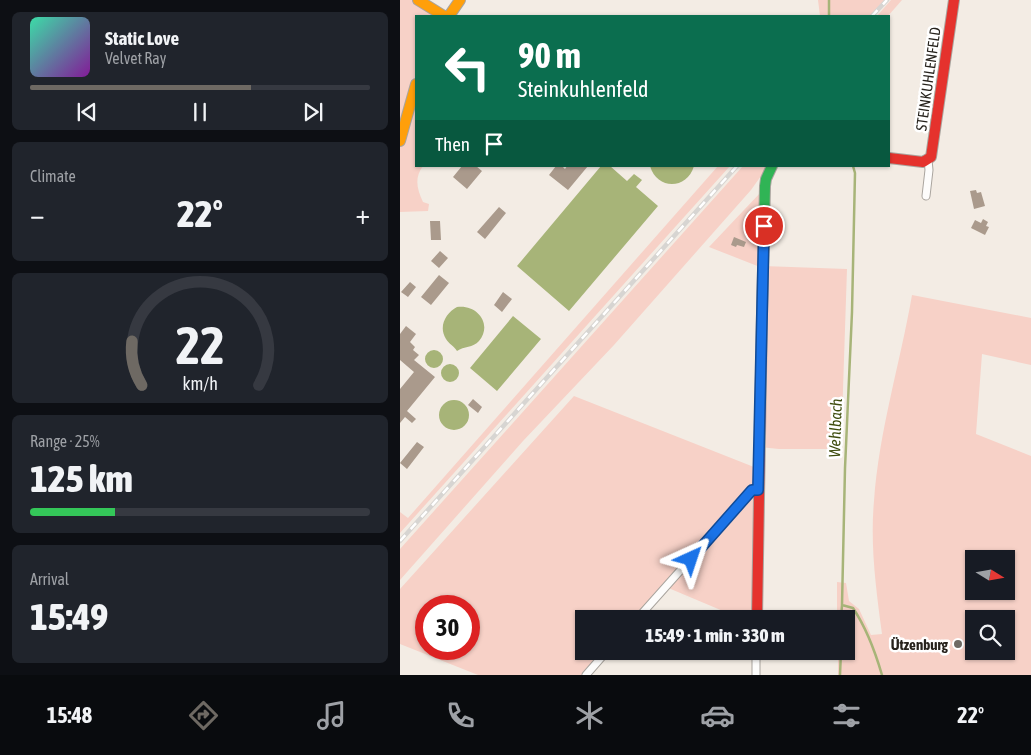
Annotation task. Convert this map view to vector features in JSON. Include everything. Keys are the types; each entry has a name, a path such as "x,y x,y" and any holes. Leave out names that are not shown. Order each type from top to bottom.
{"main road":[{"path":"418,0 442,15"},
{"path":"450,15 460,0"},
{"name":"STEINKUHLENFELD","path":"928,160 934,150 954,0"},
{"path":"400,141 415,88"},
{"path":"890,158 918,162 928,160"},
{"path":"757,610 765,186 772,167"}],"street":[{"name":"STEINKUHLENFELD","path":"926,196 929,170 928,160"},
{"path":"645,610 752,490 758,490"},
{"path":"586,675 599,660"},
{"path":"756,660 756,675"}],"shaded area":[{"path":"400,0 418,0 442,15 415,15 415,167 422,167 418,175 417,184 423,202 429,204 428,211 400,212"},
{"path":"818,0 887,0 873,15 820,15"},
{"path":"891,0 902,0 889,15 878,15"},
{"path":"600,167 611,167 627,181 634,174 642,180 636,187 658,206 569,311 517,266"},
{"path":"650,167 694,167 685,180 679,183 665,183 654,174"},
{"path":"717,167 729,167 400,533 400,512 408,518"},
{"path":"742,167 767,167 751,190 614,345 523,441 400,580 400,549"},
{"path":"761,192 760,267 709,247"},
{"path":"763,266 847,269 841,449 779,449 759,447"},
{"path":"912,295 1031,318 1031,365 982,354 976,434 1031,456 1031,675 838,675 838,660 855,660 855,610 837,610 837,582 846,583 849,601 859,609 871,635 882,634 873,551 873,518 880,449"},
{"path":"457,307 464,307 476,312 481,316 484,328 483,335 477,343 457,351 446,339 443,325 447,316"},
{"path":"513,316 541,339 497,391 470,368"},
{"path":"434,350 440,353 443,359 440,365 434,368 428,365 425,359 428,353"},
{"path":"450,364 456,367 459,373 456,379 450,382 444,379 441,373 444,367"},
{"path":"574,396 759,469 757,610 721,610 666,587 645,610 575,610 575,660 599,660 586,675 478,675 440,660 480,660 480,595 415,595 415,650 400,644 400,589"},
{"path":"454,400 464,405 469,415 464,425 454,430 444,425 439,415 444,405"}],"building":[{"path":"461,167 477,167 482,171 467,189 453,177"},
{"path":"555,167 563,167 565,169 566,167 587,167 568,190 549,175"},
{"path":"976,190 977,193 981,192 985,206 974,209 970,191"},
{"path":"499,207 506,213 485,239 477,232"},
{"path":"983,219 988,222 986,226 989,227 985,235 971,228 975,220 981,223"},
{"path":"430,221 440,221 441,240 431,240"},
{"path":"734,237 746,242 744,247 731,245"},
{"path":"440,251 448,258 439,268 431,261"},
{"path":"439,275 449,283 431,305 421,297"},
{"path":"410,282 416,287 408,297 401,292"},
{"path":"503,292 512,299 502,312 494,305"},
{"path":"406,326 416,334 410,342 415,347 413,350 419,355 414,360 435,377 407,411 416,419 412,423 405,417 400,423 400,389 414,372 400,360 400,334"},
{"path":"473,399 482,407 478,413 468,405"},
{"path":"417,442 424,447 407,469 400,463"}],"waterway":[{"name":"Wehlbach","path":"829,0 829,15"},
{"name":"Wehlbach","path":"853,167 855,173 852,312 845,468 842,605 853,608 858,616 870,640 882,675"},
{"path":"842,605 842,610"},
{"path":"840,675 841,660"}],"railway":[{"path":"873,15 887,0"},
{"path":"400,541 736,167"}],"traffic: fast":[{"path":"762,314 765,186 772,167"}],"traffic: slow":[{"path":"418,0 442,15"},
{"path":"450,15 460,0"},
{"path":"400,141 415,88"}],"traffic: jam":[{"path":"890,158 923,162 931,157 954,0"},
{"path":"757,610 762,314"}],"place":[{"name":"Ützenburg","path":"958,644"}],"route":[{"path":"691,559 752,490 758,490 764,226"}]}
